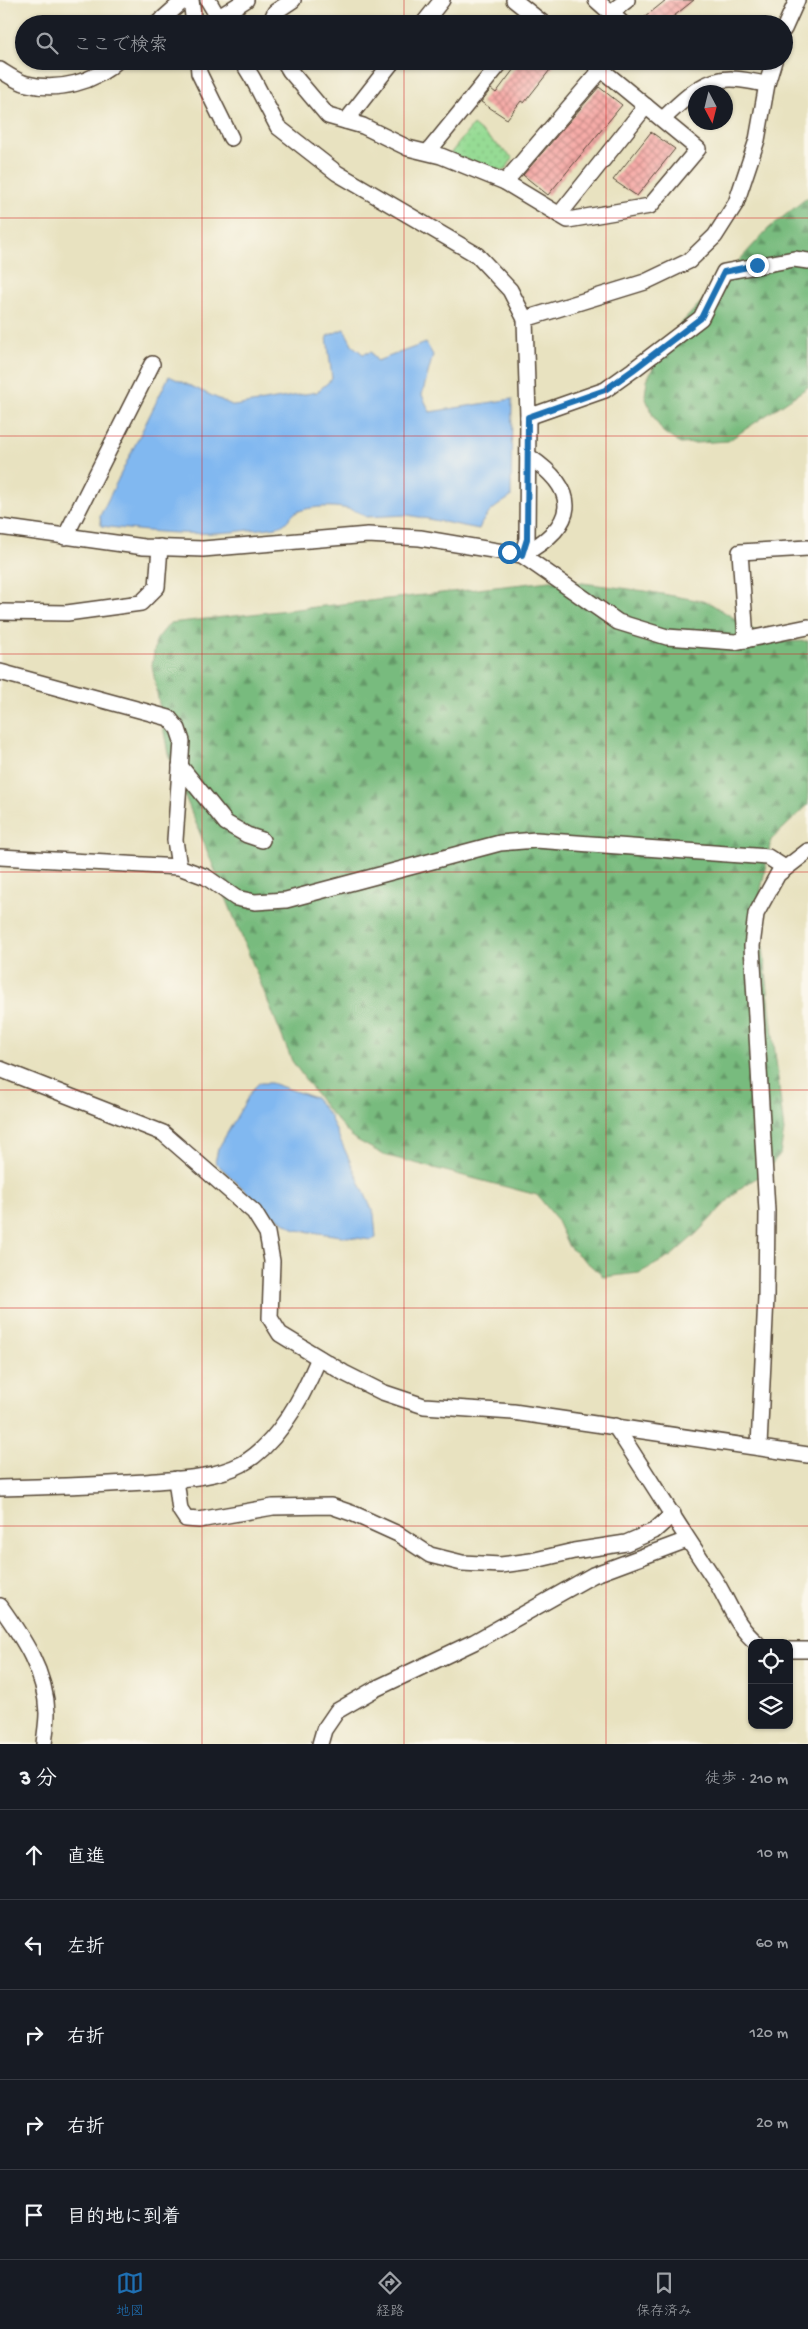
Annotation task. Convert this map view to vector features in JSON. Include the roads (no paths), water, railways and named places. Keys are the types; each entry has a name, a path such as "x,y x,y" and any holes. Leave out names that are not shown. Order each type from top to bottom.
{"street":[{"path":"167,15 184,0"},
{"path":"191,0 193,15"},
{"path":"226,15 246,0"},
{"path":"274,15 275,12 293,0"},
{"path":"430,15 442,0"},
{"path":"514,0 530,15"},
{"path":"596,0 612,15"},
{"path":"610,13 627,0"},
{"path":"791,15 798,0"},
{"path":"210,1 217,15"},
{"path":"0,70 27,84 57,87 82,82 108,70"},
{"path":"199,70 231,138"},
{"path":"248,70 278,127 337,173 477,255 510,290 525,319 528,417 527,539 522,555"},
{"path":"289,70 328,116 363,126 408,148 442,156 505,182 568,220 650,206 698,149 602,70"},
{"path":"346,121 386,70"},
{"path":"428,152 495,70"},
{"path":"505,182 592,70"},
{"path":"525,319 645,282 689,261 715,236 736,203 756,140 771,70"},
{"path":"663,119 690,94 711,82 732,79 767,84"},
{"path":"559,215 646,106"},
{"path":"528,417 605,390 633,370 701,318 724,272 794,259 806,259"},
{"path":"65,537 152,364"},
{"path":"522,555 540,545 559,527 566,514 566,499 562,487 541,465 528,456"},
{"path":"0,527 65,537 160,547 203,549 368,535 420,538 522,555 618,622 667,637 736,642 808,627"},
{"path":"0,612 67,614 141,603 157,587 160,547"},
{"path":"746,640 740,552 808,548"},
{"path":"0,672 169,718 178,729 182,741 175,840 180,867"},
{"path":"180,766 226,823 247,835 262,840"},
{"path":"0,857 180,867 206,877 236,898 255,902 286,900 500,843 536,840 768,857 785,868"},
{"path":"759,1446 766,1297 767,1211 752,946 756,914 778,874 808,851"},
{"path":"0,1069 163,1133 254,1212 267,1232 272,1261 270,1318 280,1334 344,1374 382,1392 424,1406 513,1412 759,1446 808,1455"},
{"path":"0,1488 197,1478 242,1464 266,1444 284,1424 307,1387 319,1358"},
{"path":"615,1426 673,1514 687,1540 714,1578 741,1628 753,1639"},
{"path":"176,1479 180,1510 186,1519 199,1520 273,1507 331,1506 398,1534 430,1555 462,1563 501,1565 626,1543 654,1531 673,1514"},
{"path":"320,1744 324,1730 337,1711 474,1642 593,1575 687,1540"},
{"path":"0,1606 27,1644 40,1675 47,1713 44,1744"},
{"path":"793,1650 808,1650"}],"water":[{"path":"344,329 353,346 363,354 371,352 377,361 426,343 433,355 422,395 430,412 512,399 511,497 488,514 479,529 408,515 366,517 352,510 333,507 304,509 292,515 280,526 230,532 175,533 101,526 100,516 169,376 234,406 317,392 332,379 327,336"},
{"path":"259,1083 271,1083 315,1098 329,1115 374,1214 376,1238 371,1240 296,1230 266,1210 215,1162 218,1149 252,1090"}]}
